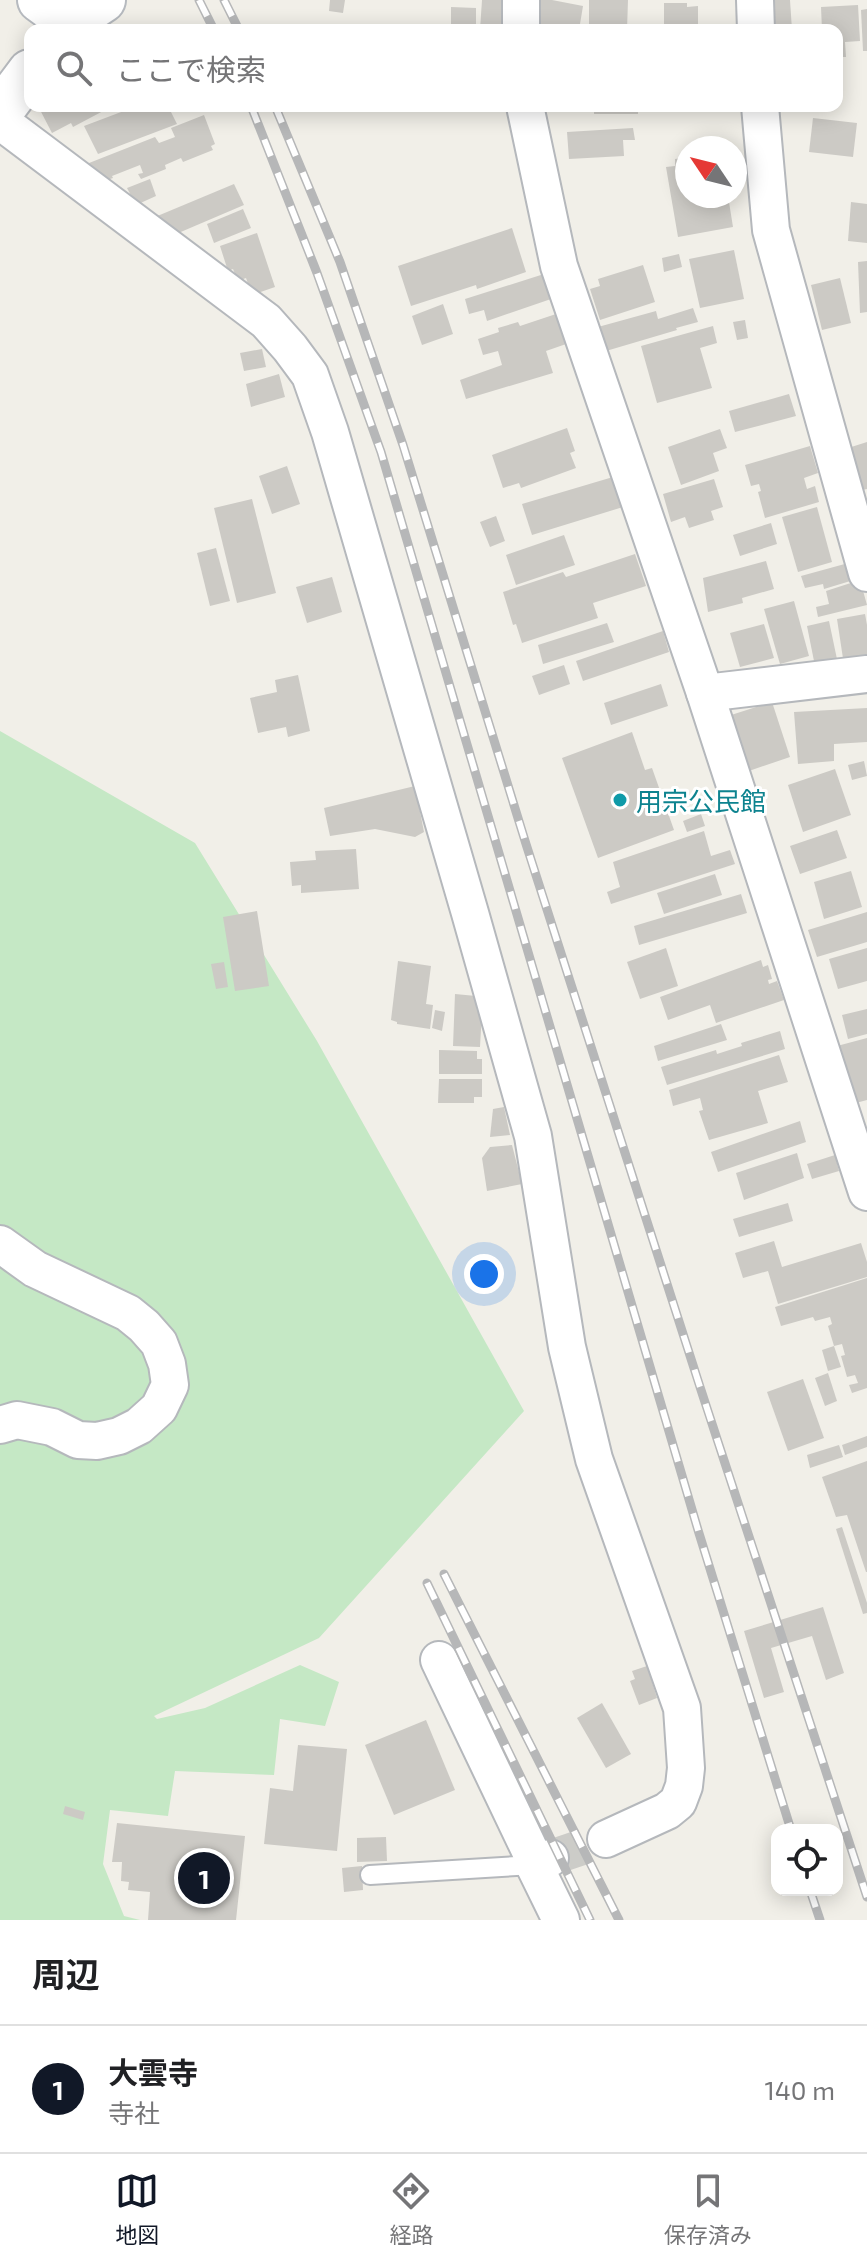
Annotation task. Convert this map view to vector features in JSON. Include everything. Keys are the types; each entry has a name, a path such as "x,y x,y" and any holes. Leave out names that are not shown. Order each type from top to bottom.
{"street":[{"path":"521,0 521,24"},
{"path":"755,0 756,24"},
{"path":"0,112 24,80"},
{"path":"526,112 559,266 859,1139 867,1192"},
{"path":"761,112 771,230 867,573"},
{"path":"0,121 266,321 310,375 330,432 533,1136 567,1347 594,1459 682,1708 686,1768 678,1802 667,1811 606,1839"},
{"path":"705,693 867,674"},
{"path":"0,1244 35,1269 128,1313 144,1326 159,1343 167,1364 170,1385 159,1408 139,1426 119,1436 97,1441 78,1440 52,1427 17,1420 0,1425"},
{"path":"439,1660 535,1861 542,1861 561,1920"}],"lane":[{"path":"370,1875 542,1861"}],"green space":[{"path":"0,731 195,843 317,1041 524,1411 319,1638 154,1716 157,1719 205,1708 300,1665 339,1682 325,1726 280,1719 274,1775 175,1771 168,1816 110,1810 103,1864 124,1916 140,1920 0,1920"}],"building":[{"path":"330,0 345,0 343,13 329,11"},
{"path":"482,0 503,0 502,24 480,24"},
{"path":"541,0 583,6 580,24 537,24"},
{"path":"589,0 628,0 627,24 589,24"},
{"path":"761,0 790,0 792,24 762,24"},
{"path":"664,3 698,6 698,24 664,24"},
{"path":"858,5 860,41 845,42 846,57 843,57 843,24 822,24 821,7"},
{"path":"451,7 476,8 476,24 451,24"},
{"path":"867,9 867,51 863,51 861,10"},
{"path":"41,112 101,112 73,127 71,123 52,133"},
{"path":"121,112 171,112 177,124 98,154 84,126"},
{"path":"594,112 638,112 638,114"},
{"path":"204,115 215,144 211,146 213,150 183,162 181,158 165,165 166,169 141,179 138,174 143,173 140,165 104,181 84,165 155,137 159,143 175,137 171,128"},
{"path":"813,118 857,123 853,157 809,152"},
{"path":"633,128 635,140 623,140 624,156 569,159 567,132"},
{"path":"675,166 675,208 730,208 733,227 678,237 666,167"},
{"path":"150,179 156,196 136,205 127,188"},
{"path":"234,184 244,205 176,234 155,217"},
{"path":"851,202 867,204 867,243 848,241"},
{"path":"243,209 251,228 214,243 207,224"},
{"path":"512,228 526,272 477,289 476,285 411,306 398,266"},
{"path":"257,233 275,287 252,295 246,278 238,281 233,269 228,271 220,246"},
{"path":"734,250 744,299 700,308 689,259"},
{"path":"679,254 682,267 664,272 662,258"},
{"path":"867,261 867,312 860,313 858,262"},
{"path":"643,265 655,302 600,320 590,289 600,286 598,279"},
{"path":"544,274 551,299 487,321 484,310 469,314 465,299"},
{"path":"840,278 851,323 822,330 811,285"},
{"path":"443,304 453,334 422,345 412,316"},
{"path":"693,308 698,322 606,351 598,327 656,311 658,319"},
{"path":"559,313 569,343 546,351 553,373 466,399 460,380 502,365 498,351 483,355 478,339 499,332 498,328 518,322 520,326"},
{"path":"745,320 748,338 737,340 733,322"},
{"path":"713,326 717,343 700,348 712,388 657,403 641,346"},
{"path":"262,349 266,367 244,371 240,353"},
{"path":"279,374 285,397 251,407 246,384"},
{"path":"789,394 796,416 735,432 729,411"},
{"path":"567,428 575,451 570,453 576,468 521,488 519,483 503,488 492,455"},
{"path":"720,429 727,448 713,453 719,471 681,485 668,447"},
{"path":"867,442 867,489 862,490 845,449"},
{"path":"810,446 818,473 804,478 807,489 815,486 819,502 765,518 759,484 751,486 745,465"},
{"path":"287,466 300,504 272,514 259,476"},
{"path":"613,477 623,507 532,535 522,504"},
{"path":"714,479 723,507 711,511 714,520 689,528 685,517 671,522 663,494"},
{"path":"252,499 276,593 237,603 214,508"},
{"path":"817,507 832,562 798,572 782,517"},
{"path":"496,516 505,541 490,547 480,522"},
{"path":"771,523 777,544 740,556 733,535"},
{"path":"564,535 575,565 516,585 506,555"},
{"path":"216,548 230,601 210,606 197,553"},
{"path":"635,554 646,586 593,603 598,618 522,643 503,592 563,572 566,577"},
{"path":"766,561 774,589 742,598 743,603 708,612 703,578"},
{"path":"852,562 857,579 824,589 823,584 805,588 801,576"},
{"path":"332,577 342,612 307,623 296,587"},
{"path":"860,580 867,605 818,617 816,607 829,604 826,591"},
{"path":"794,601 809,656 780,664 764,609"},
{"path":"865,614 867,663 844,665 837,619"},
{"path":"829,621 838,664 816,671 807,626"},
{"path":"607,623 614,642 543,664 538,645"},
{"path":"764,624 774,658 740,667 730,633"},
{"path":"663,631 669,652 583,681 576,661"},
{"path":"564,665 570,684 539,695 532,676"},
{"path":"298,675 310,731 288,737 286,727 258,733 250,698 277,692 275,680"},
{"path":"661,684 668,706 611,725 604,703"},
{"path":"772,702 790,757 746,772 728,716"},
{"path":"867,708 867,742 834,744 834,761 798,764 794,712"},
{"name":"用宗公民館","path":"632,732 645,770 652,768 674,830 598,858 562,758"},
{"path":"864,761 867,776 852,780 848,765"},
{"path":"835,769 851,815 803,832 788,785"},
{"path":"415,786 424,832 415,837 375,829 330,836 324,808"},
{"path":"701,814 705,826 687,832 683,821"},
{"path":"837,830 847,858 800,874 790,846"},
{"path":"704,831 711,856 730,850 735,864 611,904 607,892 620,887 613,862"},
{"path":"356,849 359,889 301,893 301,885 292,886 290,862 316,860 315,851"},
{"path":"851,871 862,907 824,919 814,882"},
{"path":"715,874 722,895 664,914 657,893"},
{"path":"741,894 747,913 639,945 634,926"},
{"path":"257,911 269,986 235,991 223,917"},
{"path":"867,912 867,942 817,957 808,930"},
{"path":"666,948 678,986 640,999 627,962"},
{"path":"867,948 867,981 838,989 829,959"},
{"path":"761,960 763,967 768,965 772,979 768,980 769,984 777,981 784,1000 716,1023 710,1005 668,1020 660,997"},
{"path":"398,961 431,966 426,1004 433,1005 430,1029 397,1024 391,1020"},
{"path":"224,962 228,987 216,989 211,964"},
{"path":"455,994 476,996 477,1012 482,1012 480,1047 453,1046"},
{"path":"867,1009 867,1034 848,1039 842,1015"},
{"path":"435,1010 445,1012 442,1031 432,1028"},
{"path":"721,1024 727,1040 658,1061 654,1046"},
{"path":"780,1031 785,1049 667,1085 661,1067 716,1050 717,1054"},
{"path":"867,1038 867,1100 852,1104 837,1046"},
{"path":"439,1050 477,1051 477,1059 482,1059 482,1074 439,1074"},
{"path":"779,1055 788,1082 758,1091 768,1123 709,1140 699,1111 703,1110 700,1098 673,1106 669,1090"},
{"path":"439,1079 482,1079 482,1097 474,1097 474,1103 438,1103"},
{"path":"504,1107 510,1135 490,1137 493,1109"},
{"path":"800,1121 806,1142 718,1172 711,1152"},
{"path":"512,1145 522,1184 487,1191 482,1158 490,1147"},
{"path":"797,1153 804,1178 744,1200 736,1173"},
{"path":"835,1155 839,1171 812,1179 807,1164"},
{"path":"788,1203 793,1221 739,1237 733,1219"},
{"path":"774,1241 782,1267 861,1243 867,1262 867,1277 778,1304 768,1271 743,1278 735,1253"},
{"path":"867,1278 867,1388 852,1393 849,1385 858,1383 855,1375 847,1377 841,1356 845,1355 842,1344 834,1346 828,1326 832,1324 830,1317 815,1321 813,1317 781,1326 775,1307"},
{"path":"834,1346 841,1367 828,1371 822,1350"},
{"path":"828,1373 837,1401 825,1406 815,1378"},
{"path":"803,1379 824,1438 788,1451 767,1392"},
{"path":"867,1436 867,1447 845,1455 842,1445"},
{"path":"839,1445 843,1457 810,1468 807,1455"},
{"path":"867,1461 866,1572 847,1515 836,1517 822,1477"},
{"path":"842,1527 867,1603 867,1613 863,1614 836,1529"},
{"path":"823,1607 844,1673 826,1680 812,1636 771,1648 784,1692 764,1698 744,1631"},
{"path":"647,1666 657,1698 639,1705 630,1681 635,1679 632,1671"},
{"path":"602,1703 631,1754 606,1768 577,1718"},
{"path":"426,1720 455,1790 394,1815 365,1745"},
{"path":"298,1745 347,1749 337,1851 264,1844 270,1788 293,1791"},
{"path":"65,1806 85,1812 83,1820 63,1814"},
{"path":"117,1823 245,1836 236,1920 148,1920 150,1892 128,1890 129,1882 121,1881 122,1862 112,1862"},
{"path":"386,1837 387,1861 357,1862 357,1838"},
{"path":"362,1866 363,1890 344,1892 342,1868"}],"tunnel":[{"path":"550,1858 606,1839"}],"railway":[{"path":"199,0 211,24"},
{"path":"224,0 236,24"},
{"path":"253,112 317,273 381,452 698,1530 789,1824"},
{"path":"278,112 340,262 403,445 526,844 867,1897"},
{"path":"444,1574 619,1920"},
{"path":"427,1583 590,1920"},
{"path":"812,1896 820,1920"}],"place":[{"name":"用宗公民館","path":"620,800"},
{"name":"大雲寺","path":"204,1878"}]}
